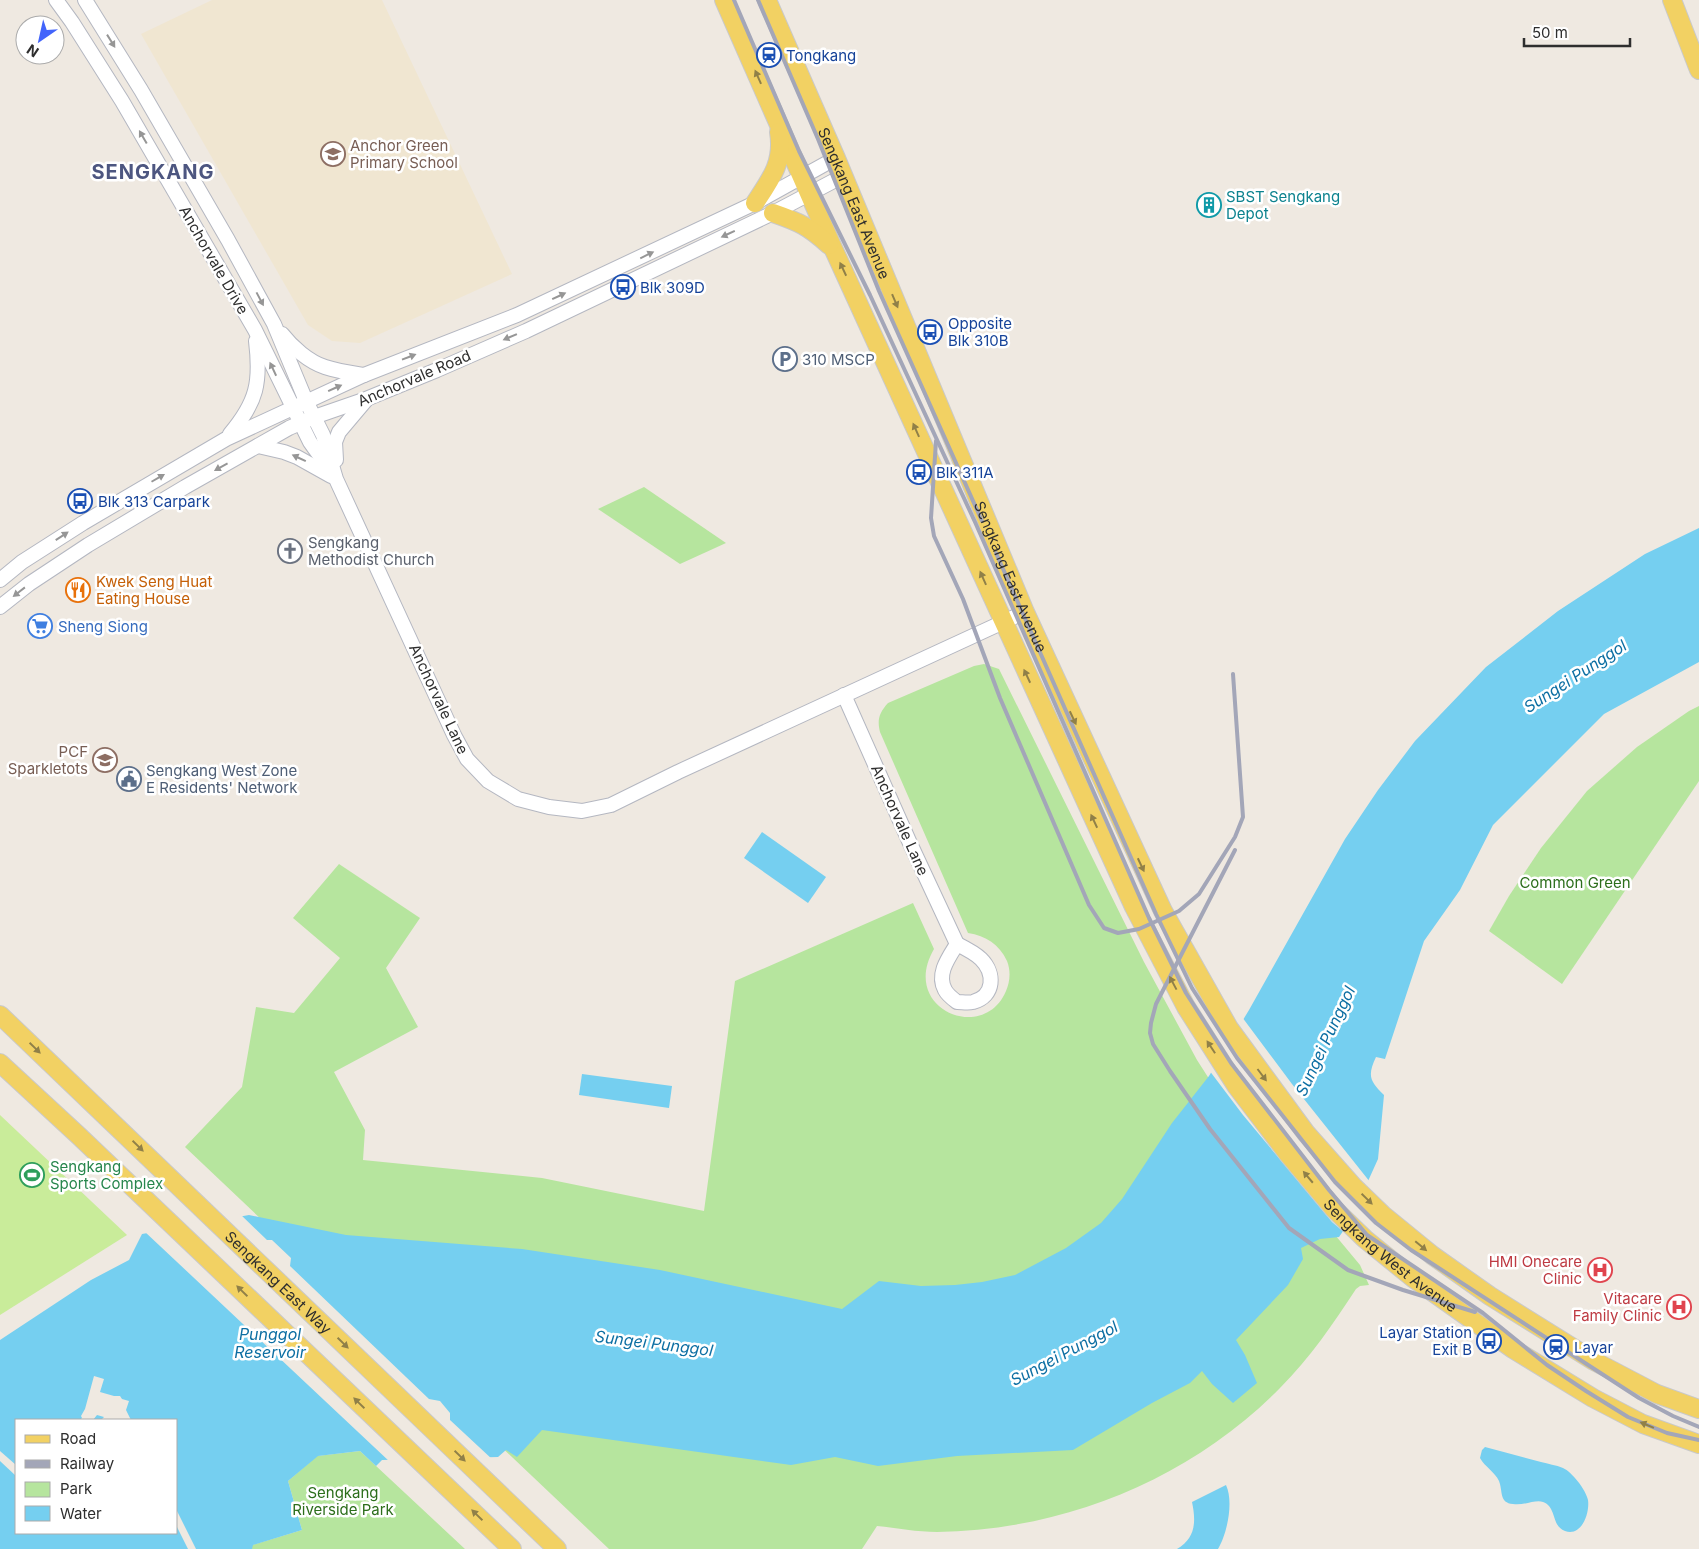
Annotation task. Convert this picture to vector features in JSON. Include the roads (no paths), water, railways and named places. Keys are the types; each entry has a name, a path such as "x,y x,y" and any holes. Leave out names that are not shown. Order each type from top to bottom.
{"main road":[{"name":"Sengkang East Avenue","path":"724,0 833,248 1070,768 1143,924 1197,1026"},
{"name":"Sengkang East Avenue","path":"767,0 836,158 1025,612 1162,912 1215,1006"},
{"path":"1672,0 1699,70"},
{"path":"755,203 770,181 779,160 781,145 777,121"},
{"path":"772,213 806,226 833,248"},
{"name":"Sengkang West Avenue","path":"1215,1006 1257,1068 1306,1133 1353,1186 1383,1215 1440,1261 1565,1344 1657,1394 1696,1406"},
{"name":"Sengkang East Way","path":"0,1015 557,1549"},
{"name":"Sengkang West Avenue","path":"1197,1026 1237,1087 1288,1154 1334,1208 1365,1239 1413,1278 1513,1350 1593,1398 1643,1424 1697,1446"},
{"path":"0,1063 512,1549"}],"street":[{"name":"Anchorvale Drive","path":"56,0 122,101 255,330 300,423"},
{"name":"Anchorvale Drive","path":"85,0 141,90 220,225 274,324 314,416"},
{"name":"Anchorvale Road","path":"0,580 22,562 83,522 226,439 364,375 517,315 755,203 836,158"},
{"name":"Anchorvale Road","path":"0,607 29,584 88,545 176,492 300,423 314,416 366,399 526,330 772,213 843,176"},
{"path":"274,324 287,342 315,363 325,367 364,375"},
{"path":"226,439 243,418 255,395 259,366 255,330"},
{"path":"258,446 297,457 336,478 335,442 339,432 366,399"},
{"name":"Anchorvale Lane","path":"314,416 324,435 336,478 454,735 467,759 488,781 518,798 549,807 582,811 611,805 678,772 1025,612"},
{"name":"Anchorvale Lane","path":"300,423 310,442 336,478"},
{"name":"Anchorvale Lane","path":"844,695 905,832 958,944"}],"water":[{"name":"Punggol Reservoir","path":"1699,528 1699,662 1604,714 1493,825 1460,890 1424,941 1385,1059 1376,1057 1371,1069 1373,1082 1384,1095 1378,1159 1350,1221 1339,1237 1320,1239 1301,1248 1303,1259 1288,1285 1236,1340 1245,1355 1257,1383 1233,1403 1212,1384 1202,1371 1190,1383 1152,1403 1073,1450 957,1456 878,1466 835,1457 791,1465 542,1430 517,1457 506,1450 498,1457 382,1460 376,1466 360,1451 318,1456 288,1481 302,1530 253,1545 252,1549 0,1549 0,1340 91,1280 129,1260 142,1234 249,1215 346,1235 522,1249 660,1270 842,1309 879,1281 921,1286 982,1282 1015,1275 1066,1248 1101,1223 1122,1199 1172,1123 1209,1076 1249,1010 1345,839 1378,790 1415,741 1486,667 1558,611 1645,554"},
{"path":"762,832 826,877 808,903 744,858"},
{"path":"582,1074 672,1086 669,1108 579,1095"},
{"path":"1485,1447 1558,1466 1570,1473 1582,1487 1588,1500 1588,1512 1580,1528 1571,1532 1561,1529 1550,1508 1543,1502 1517,1504 1505,1501 1499,1481 1480,1458"},
{"path":"1226,1485 1229,1500 1228,1518 1218,1549 1177,1549 1188,1540 1193,1528 1192,1502"}],"railway":[{"path":"734,0 799,151 870,295 975,522 1149,918 1186,993 1231,1063 1329,1190 1367,1235 1483,1313 1547,1365 1628,1417 1667,1433 1699,1440"},
{"path":"758,0 818,139 879,291 982,521"},
{"path":"936,441 931,518 934,536 963,599 1000,698 1089,905 1104,928 1118,933 1139,929 1179,911 1199,894 1235,837 1243,817 1233,674"},
{"path":"996,553 1156,914 1192,988 1237,1058 1335,1182 1376,1223 1411,1250 1639,1398 1699,1427"},
{"path":"1235,850 1156,1004 1150,1033 1153,1044 1210,1129 1289,1228 1348,1270 1403,1290 1475,1312"}],"place":[{"name":"Tongkang","path":"769,55"},
{"name":"Anchor Green Primary School","path":"333,154"},
{"name":"SBST Sengkang Depot","path":"1209,205"},
{"name":"Blk 309D","path":"623,287"},
{"name":"Opposite Blk 310B","path":"930,332"},
{"name":"310 MSCP","path":"785,359"},
{"name":"Blk 311A","path":"919,472"},
{"name":"Blk 313 Carpark","path":"80,501"},
{"name":"Sengkang Methodist Church","path":"290,551"},
{"name":"Kwek Seng Huat Eating House","path":"78,590"},
{"name":"Sheng Siong","path":"40,626"},
{"name":"PCF Sparkletots","path":"105,760"},
{"name":"Sengkang West Zone E Residents' Network","path":"129,779"},
{"name":"Sengkang Sports Complex","path":"32,1175"},
{"name":"HMI Onecare Clinic","path":"1600,1270"},
{"name":"Vitacare Family Clinic","path":"1679,1307"},
{"name":"Layar Station Exit B","path":"1489,1341"},
{"name":"Layar","path":"1556,1347"}],"district":[{"name":"SENGKANG","path":"153,172"}],"water label":[{"name":"Sungei Punggol","path":"1575,676"},
{"name":"Sungei Punggol","path":"1325,1041"},
{"name":"Sungei Punggol","path":"654,1343"},
{"name":"Sungei Punggol","path":"1064,1353"}],"park label":[{"name":"Common Green","path":"1575,882"},
{"name":"Sengkang Riverside Park","path":"343,1500"}]}
